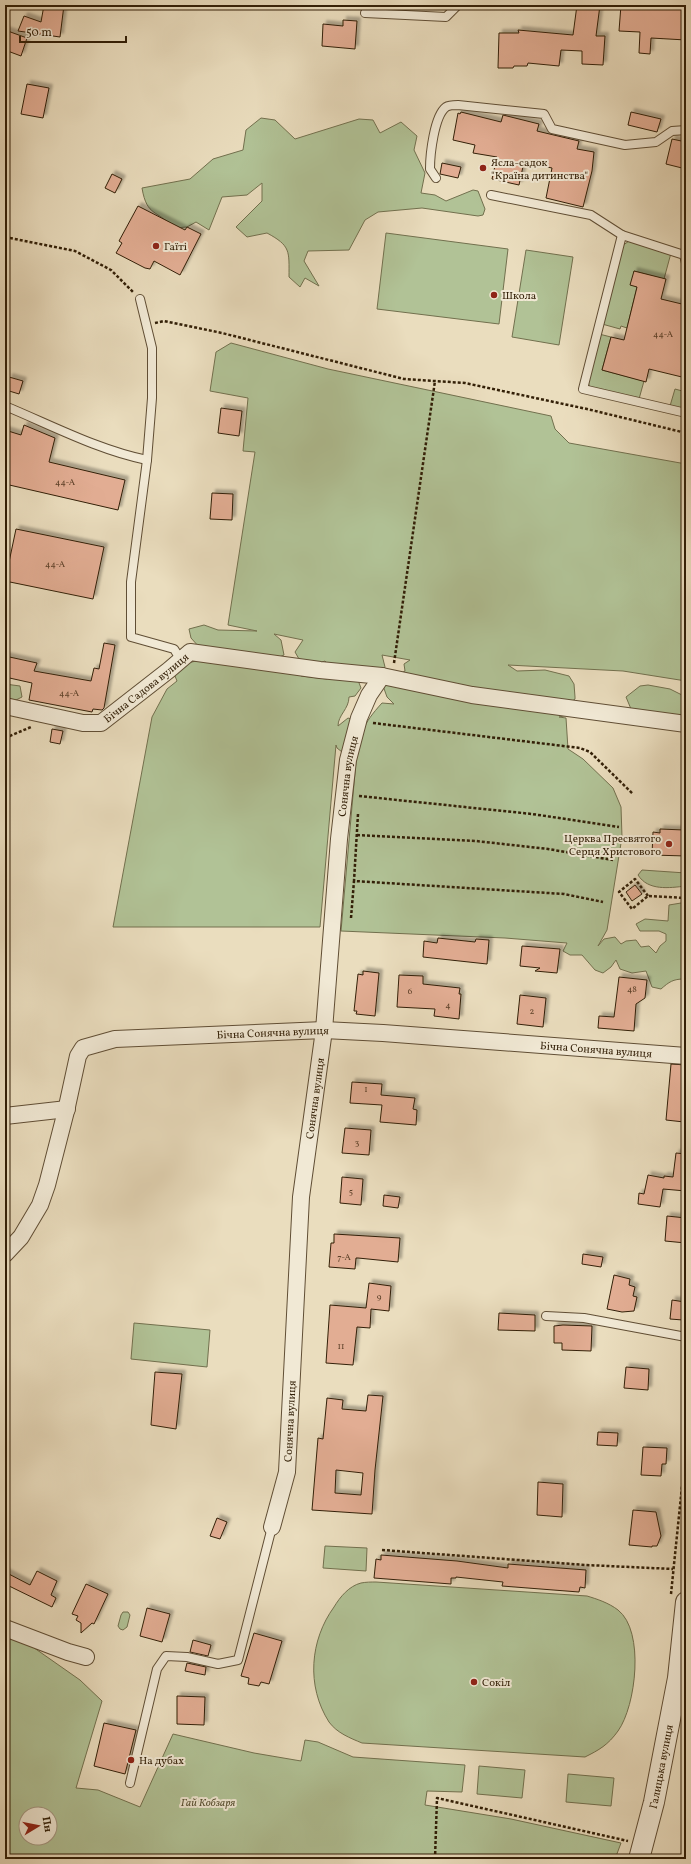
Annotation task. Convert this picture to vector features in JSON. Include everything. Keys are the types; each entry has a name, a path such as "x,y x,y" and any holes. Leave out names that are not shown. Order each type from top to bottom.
{"street":[{"name":"Бічна Садова вулиця","path":"5,706 83,723 101,723 131,701 190,652 320,670 387,677 472,695 686,724"},
{"name":"Сонячна вулиця","path":"272,1527 287,1472 301,1197 324,1030 339,839 348,760 359,718 369,696 387,677"},
{"name":"Бічна Сонячна вулиця","path":"5,1254 21,1237 40,1205 47,1185 67,1109 78,1056 83,1048 115,1039 324,1030 383,1033 686,1056"},
{"path":"5,1116 67,1109"},
{"name":"Галицька вулиця","path":"641,1853 654,1802 678,1678 686,1602"},
{"path":"5,1628 68,1652 86,1657"}],"lane":[{"path":"365,13 446,17 458,5"},
{"path":"436,178 430,169 430,155 439,115 447,107 458,105 544,114 552,129 625,145 656,142 672,131 686,130"},
{"path":"491,195 591,215 622,235 684,255 686,263"},
{"path":"622,235 583,389 686,414"},
{"path":"140,299 152,348 152,398 147,460 131,582 131,636 174,649 181,660"},
{"path":"5,406 105,448 147,460"},
{"path":"546,1316 584,1318 686,1337"},
{"path":"130,1783 157,1669 166,1656 186,1657 218,1664 238,1660 272,1527"}],"path":[{"path":"5,237 75,251 111,270 140,299"},
{"path":"146,324 164,321 222,333 404,378 465,383 587,409 686,433"},
{"path":"387,677 435,381"},
{"path":"370,729 371,723 580,748 590,752 634,794"},
{"path":"359,802 360,789"},
{"path":"359,796 532,814 619,828"},
{"path":"351,918 358,809"},
{"path":"357,835 476,841 548,849 613,860"},
{"path":"648,896 635,879 618,892 632,909 648,896 686,898"},
{"path":"354,881 564,894 603,902"},
{"path":"382,1550 586,1565 673,1569"},
{"path":"435,1859 437,1798 630,1841 641,1853"}],"green space":[{"path":"261,118 275,120 295,139 359,119 373,120 380,133 401,122 417,136 414,150 425,173 421,193 435,195 446,201 473,190 478,191 485,209 483,215 478,216 422,208 378,212 365,220 349,250 308,251 304,261 319,286 305,278 300,287 289,277 287,250 281,242 267,233 247,237 236,227 262,201 262,183 247,195 222,197 209,230 196,222 187,227 173,228 168,222 150,209 144,198 142,188 190,179 213,159 243,150 246,130"},
{"path":"386,233 508,249 499,324 377,309"},
{"path":"629,241 671,253 664,279 634,271 637,287 627,328 621,326 620,329 602,324 622,246"},
{"path":"526,250 573,257 559,345 512,337"},
{"path":"599,334 611,337 602,370 644,381 639,399 590,387 587,381"},
{"path":"231,343 328,369 551,416 555,429 569,443 686,464 686,681 623,671 508,665 517,671 545,670 569,676 574,684 575,699 571,702 572,714 559,717 566,718 568,749 583,759 613,788 621,807 622,837 607,930 598,946 604,939 615,937 621,944 626,941 636,940 641,947 649,946 656,953 660,946 666,941 666,934 659,931 640,931 636,924 645,919 668,921 669,905 681,903 686,904 686,981 684,979 674,980 661,989 652,987 646,971 632,973 620,969 616,960 611,967 603,973 595,970 582,955 570,955 563,951 567,943 505,938 341,931 356,761 359,743 366,723 382,703 394,704 387,697 382,683 405,671 404,664 410,660 382,655 385,667 381,673 332,669 325,661 306,668 303,666 295,652 303,640 274,634 281,640 284,655 270,661 200,648 191,638 189,629 204,625 218,630 257,631 228,625 255,452 243,451 248,398 210,391 216,352"},
{"path":"675,389 686,392 686,410 670,406"},
{"path":"212,657 300,671 301,676 327,679 335,673 356,675 361,688 355,696 349,697 349,701 338,722 338,726 348,718 354,720 342,752 336,745 320,927 113,927 152,717 167,689 177,681 173,671 188,663"},
{"path":"5,684 20,686 22,697 16,700 5,698"},
{"path":"648,685 670,689 686,697 686,736 684,718 631,709 626,697 640,686"},
{"path":"642,870 686,873 686,886 666,888 647,884 638,875"},
{"path":"134,1323 210,1330 207,1367 131,1359"},
{"path":"325,1546 367,1548 366,1571 323,1568"},
{"name":"Сокіл","path":"376,1582 587,1596 618,1610 626,1620 632,1634 635,1651 635,1669 629,1704 618,1731 603,1747 585,1757 362,1743 348,1737 332,1726 322,1708 314,1678 316,1648 326,1620 342,1596 357,1584"},
{"path":"123,1612 128,1612 130,1615 127,1627 123,1630 118,1626"},
{"name":"Гай Кобзаря","path":"5,1636 30,1645 80,1680 102,1701 76,1788 98,1790 140,1807 173,1734 254,1753 301,1761 305,1740 318,1742 353,1757 465,1765 462,1792 427,1791 425,1805 511,1819 621,1843 615,1859 5,1859"},
{"path":"479,1766 525,1770 522,1798 477,1794"},
{"path":"568,1774 614,1778 611,1806 566,1802"}],"building":[{"path":"44,5 64,5 60,37 18,31 24,16 41,22"},
{"path":"577,5 600,5 596,36 605,36 603,65 582,64 582,51 561,50 559,66 528,63 527,66 498,68 499,33 519,33 518,30 573,35"},
{"path":"621,5 686,5 686,40 651,38 650,54 639,53 640,32 619,31"},
{"path":"343,20 357,21 355,49 322,46 323,24 343,26"},
{"path":"5,30 27,38 21,56 5,50"},
{"path":"27,84 49,88 43,118 21,114"},
{"path":"461,112 501,122 503,115 539,124 537,131 579,141 577,149 594,152 592,171 583,207 546,198 552,168 524,162 519,185 492,179 497,157 473,153 475,145 453,140 458,113 460,114"},
{"path":"631,112 661,119 657,132 628,125"},
{"path":"672,139 686,142 686,169 666,164"},
{"path":"442,163 461,167 458,178 440,174"},
{"path":"112,174 122,179 115,193 105,188"},
{"path":"138,206 185,230 187,227 201,234 180,275 154,261 150,269 145,268 116,253 122,243 119,241"},
{"path":"634,271 666,279 661,299 686,305 686,378 649,369 646,382 602,370 611,337 624,340 637,287 630,285"},
{"path":"9,377 23,381 19,394 6,390"},
{"path":"221,408 242,411 239,436 218,433"},
{"path":"24,425 55,438 49,462 125,480 118,510 5,484 5,430 21,435"},
{"path":"212,493 233,494 232,520 210,519"},
{"path":"16,529 104,547 93,599 5,581"},
{"path":"104,643 115,645 104,708 102,710 93,709 92,712 29,700 32,683 5,677 5,656 37,663 34,671 91,681 94,668 99,669"},
{"path":"52,729 63,731 60,744 50,742"},
{"name":"Церква Пресвятого Серця Христового","path":"660,829 684,830 684,834 686,834 686,856 652,855 653,832 660,833"},
{"path":"635,885 642,894 632,901 626,892"},
{"path":"438,938 475,942 476,939 489,940 487,964 423,957 424,941 437,943"},
{"path":"522,946 560,949 557,973 535,971 540,968 520,966"},
{"path":"363,971 379,973 375,1016 356,1014 357,1011 354,1011 358,974 363,975"},
{"path":"399,975 423,976 423,984 460,988 459,1019 434,1016 435,1009 397,1007"},
{"path":"619,977 647,980 645,998 636,1004 634,1031 598,1028 599,1016 614,1017"},
{"path":"520,995 546,998 543,1027 517,1024"},
{"path":"671,1064 686,1065 686,1115 684,1122 666,1120"},
{"path":"352,1082 382,1084 381,1095 415,1098 413,1109 417,1110 416,1125 380,1122 382,1105 350,1103"},
{"path":"345,1128 371,1130 369,1155 342,1153"},
{"path":"676,1153 686,1154 686,1191 663,1189 660,1207 638,1204 639,1193 644,1194 648,1175 664,1178 664,1176 673,1177"},
{"path":"342,1177 363,1179 361,1205 340,1203"},
{"path":"384,1195 400,1197 398,1208 383,1206"},
{"path":"667,1216 686,1218 686,1243 665,1241"},
{"path":"334,1234 400,1238 398,1262 356,1258 355,1269 329,1267 331,1243 334,1243"},
{"path":"583,1254 603,1257 601,1267 582,1264"},
{"path":"614,1275 630,1279 629,1285 635,1287 633,1296 637,1297 634,1311 622,1312 607,1309"},
{"path":"369,1283 391,1286 389,1311 371,1309 370,1328 357,1327 353,1365 326,1363 330,1305 366,1308"},
{"path":"672,1300 685,1302 683,1320 670,1319"},
{"path":"499,1313 535,1315 535,1331 498,1330"},
{"path":"554,1326 592,1326 591,1351 562,1350 562,1343 554,1343"},
{"path":"626,1367 649,1369 648,1390 624,1388"},
{"path":"155,1372 182,1374 176,1429 151,1425"},
{"path":"368,1395 383,1396 372,1514 312,1510 318,1438 323,1439 327,1398 343,1400 342,1409 366,1411","holes":["336,1470 363,1473 361,1495 335,1493"]},
{"path":"598,1432 618,1433 617,1446 597,1445"},
{"path":"643,1447 667,1448 666,1464 662,1464 661,1476 641,1475"},
{"path":"538,1482 563,1484 562,1517 537,1515"},
{"path":"633,1510 656,1512 661,1536 657,1546 629,1545"},
{"path":"217,1518 227,1522 220,1539 210,1536"},
{"path":"381,1555 457,1561 508,1568 508,1564 586,1570 585,1588 580,1587 579,1592 502,1586 503,1582 456,1577 451,1578 451,1584 374,1578 376,1559 381,1560"},
{"path":"37,1571 57,1581 51,1595 56,1598 52,1607 5,1584 5,1572 30,1585"},
{"path":"86,1584 108,1594 94,1624 92,1623 81,1633 81,1623 76,1620 78,1616 72,1614"},
{"path":"147,1608 170,1614 162,1642 140,1636"},
{"path":"254,1633 282,1641 269,1684 261,1682 259,1686 248,1684 249,1678 241,1676"},
{"path":"193,1640 211,1645 208,1656 190,1652"},
{"path":"187,1663 206,1667 205,1675 185,1671"},
{"path":"177,1696 205,1697 204,1725 177,1724"},
{"path":"104,1723 136,1730 125,1774 94,1766"}],"place":[{"name":"Ясла-садок \"Країна дитинства\"","path":"483,168"},
{"name":"Гаїті","path":"156,246"},
{"name":"Школа","path":"494,295"},
{"name":"Церква Пресвятого Серця Христового","path":"669,844"},
{"name":"Сокіл","path":"474,1682"},
{"name":"На дубах","path":"131,1760"}]}
